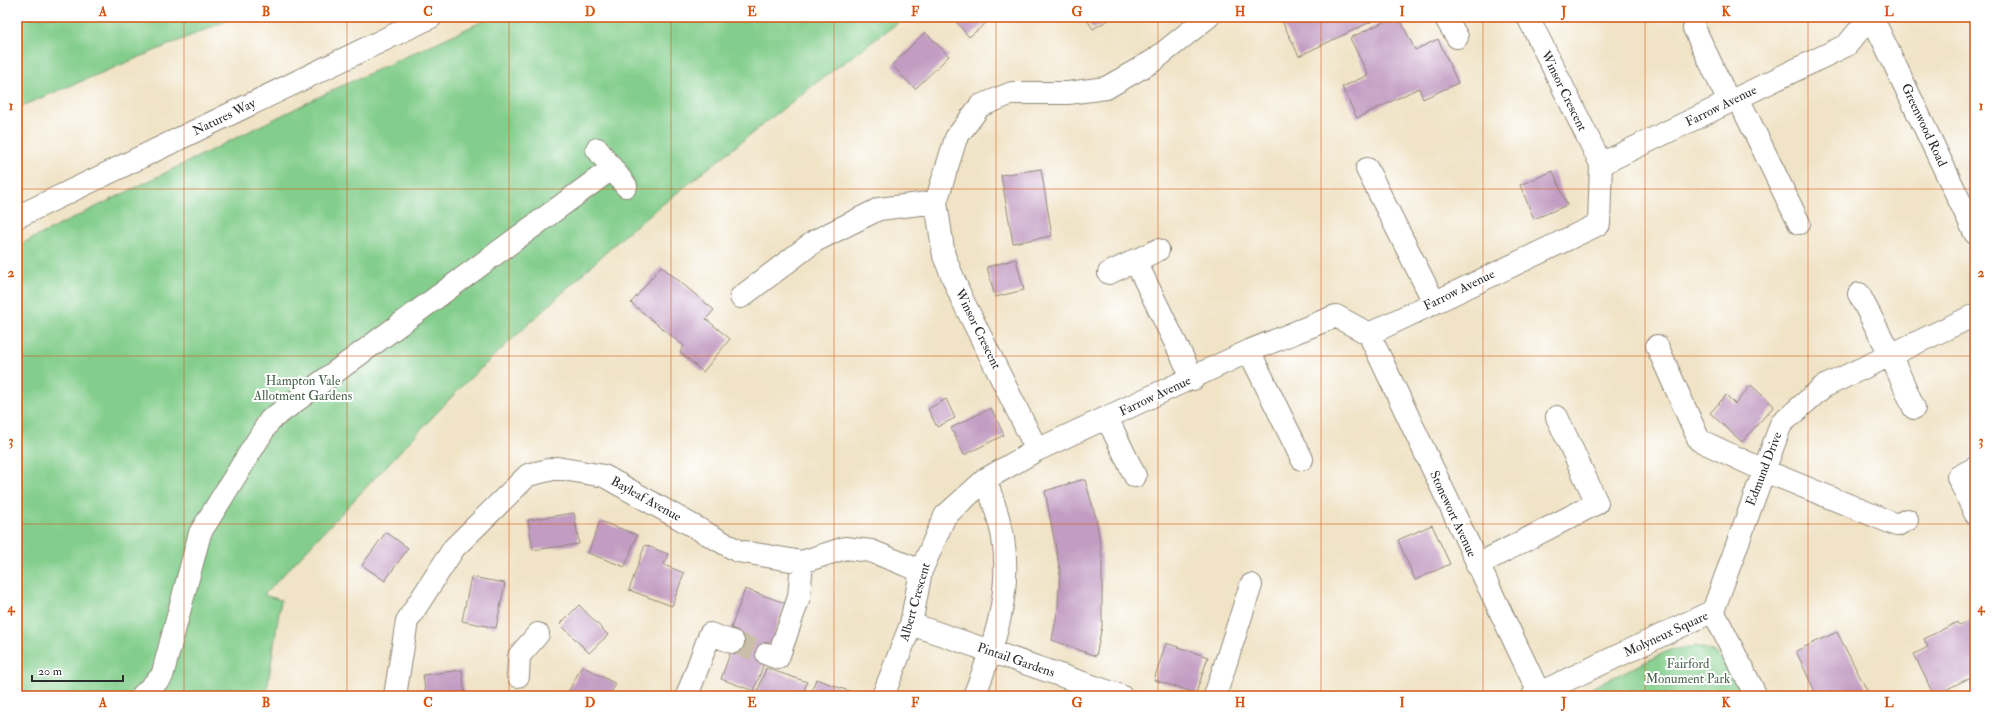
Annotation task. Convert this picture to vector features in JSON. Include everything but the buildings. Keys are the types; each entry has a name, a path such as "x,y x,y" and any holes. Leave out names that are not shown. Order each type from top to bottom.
{"street":[{"name":"Natures Way","path":"17,218 431,17"},
{"name":"Winsor Crescent","path":"1037,450 961,297 944,256 936,202 956,138 980,106 1012,93 1068,93 1106,88 1153,61 1208,17"},
{"path":"1445,17 1457,37"},
{"name":"Winsor Crescent","path":"1528,17 1601,164"},
{"name":"Farrow Avenue","path":"986,479 1037,450 1193,379 1249,351 1336,316 1369,334 1599,224 1601,164 1847,45 1871,17"},
{"name":"Greenwood Road","path":"1871,17 1975,233"},
{"path":"1694,28 1799,223"},
{"path":"597,149 611,169 626,186"},
{"path":"142,696 162,676 200,533 270,420 611,169"},
{"path":"1367,169 1434,302"},
{"path":"741,297 815,242 879,209 936,202"},
{"path":"1110,273 1158,250"},
{"path":"1135,260 1193,379"},
{"path":"1859,294 1891,356 1914,408"},
{"name":"Edmund Drive","path":"1713,611 1781,424 1823,387 1975,315"},
{"name":"Stonewort Avenue","path":"1369,334 1536,695"},
{"path":"1657,346 1700,440 1763,470 1897,525 1907,520"},
{"path":"1249,351 1302,459"},
{"path":"1477,565 1597,503 1557,417"},
{"path":"1107,418 1135,476"},
{"name":"Bayleaf Avenue","path":"395,696 407,621 454,548 528,475 557,468 604,476 738,550 802,562 845,548 871,551 922,571"},
{"path":"1975,468 1958,477 1975,512"},
{"path":"974,696 991,652 1006,590 1003,538 986,479"},
{"name":"Albert Crescent","path":"883,696 910,624 922,571 946,516 986,479"},
{"path":"767,654 778,658 799,597 802,562"},
{"path":"1215,696 1251,585"},
{"name":"Molyneux Square","path":"1536,695 1713,611 1756,696"},
{"name":"Pintail Gardens","path":"910,624 1121,696"},
{"path":"518,676 519,656 538,634"},
{"path":"687,696 710,634 733,642"}],"green space":[{"path":"17,17 236,17 17,108"},
{"name":"Hampton Vale Allotment Gardens","path":"492,17 906,17 808,89 629,231 464,384 264,595 281,600 266,696 17,696 17,246 337,88"},
{"name":"Fairford Monument Park","path":"1695,646 1705,648 1720,658 1735,679 1743,696 1574,696 1670,650"}],"tunnel":[{"path":"733,642 767,654"}]}
